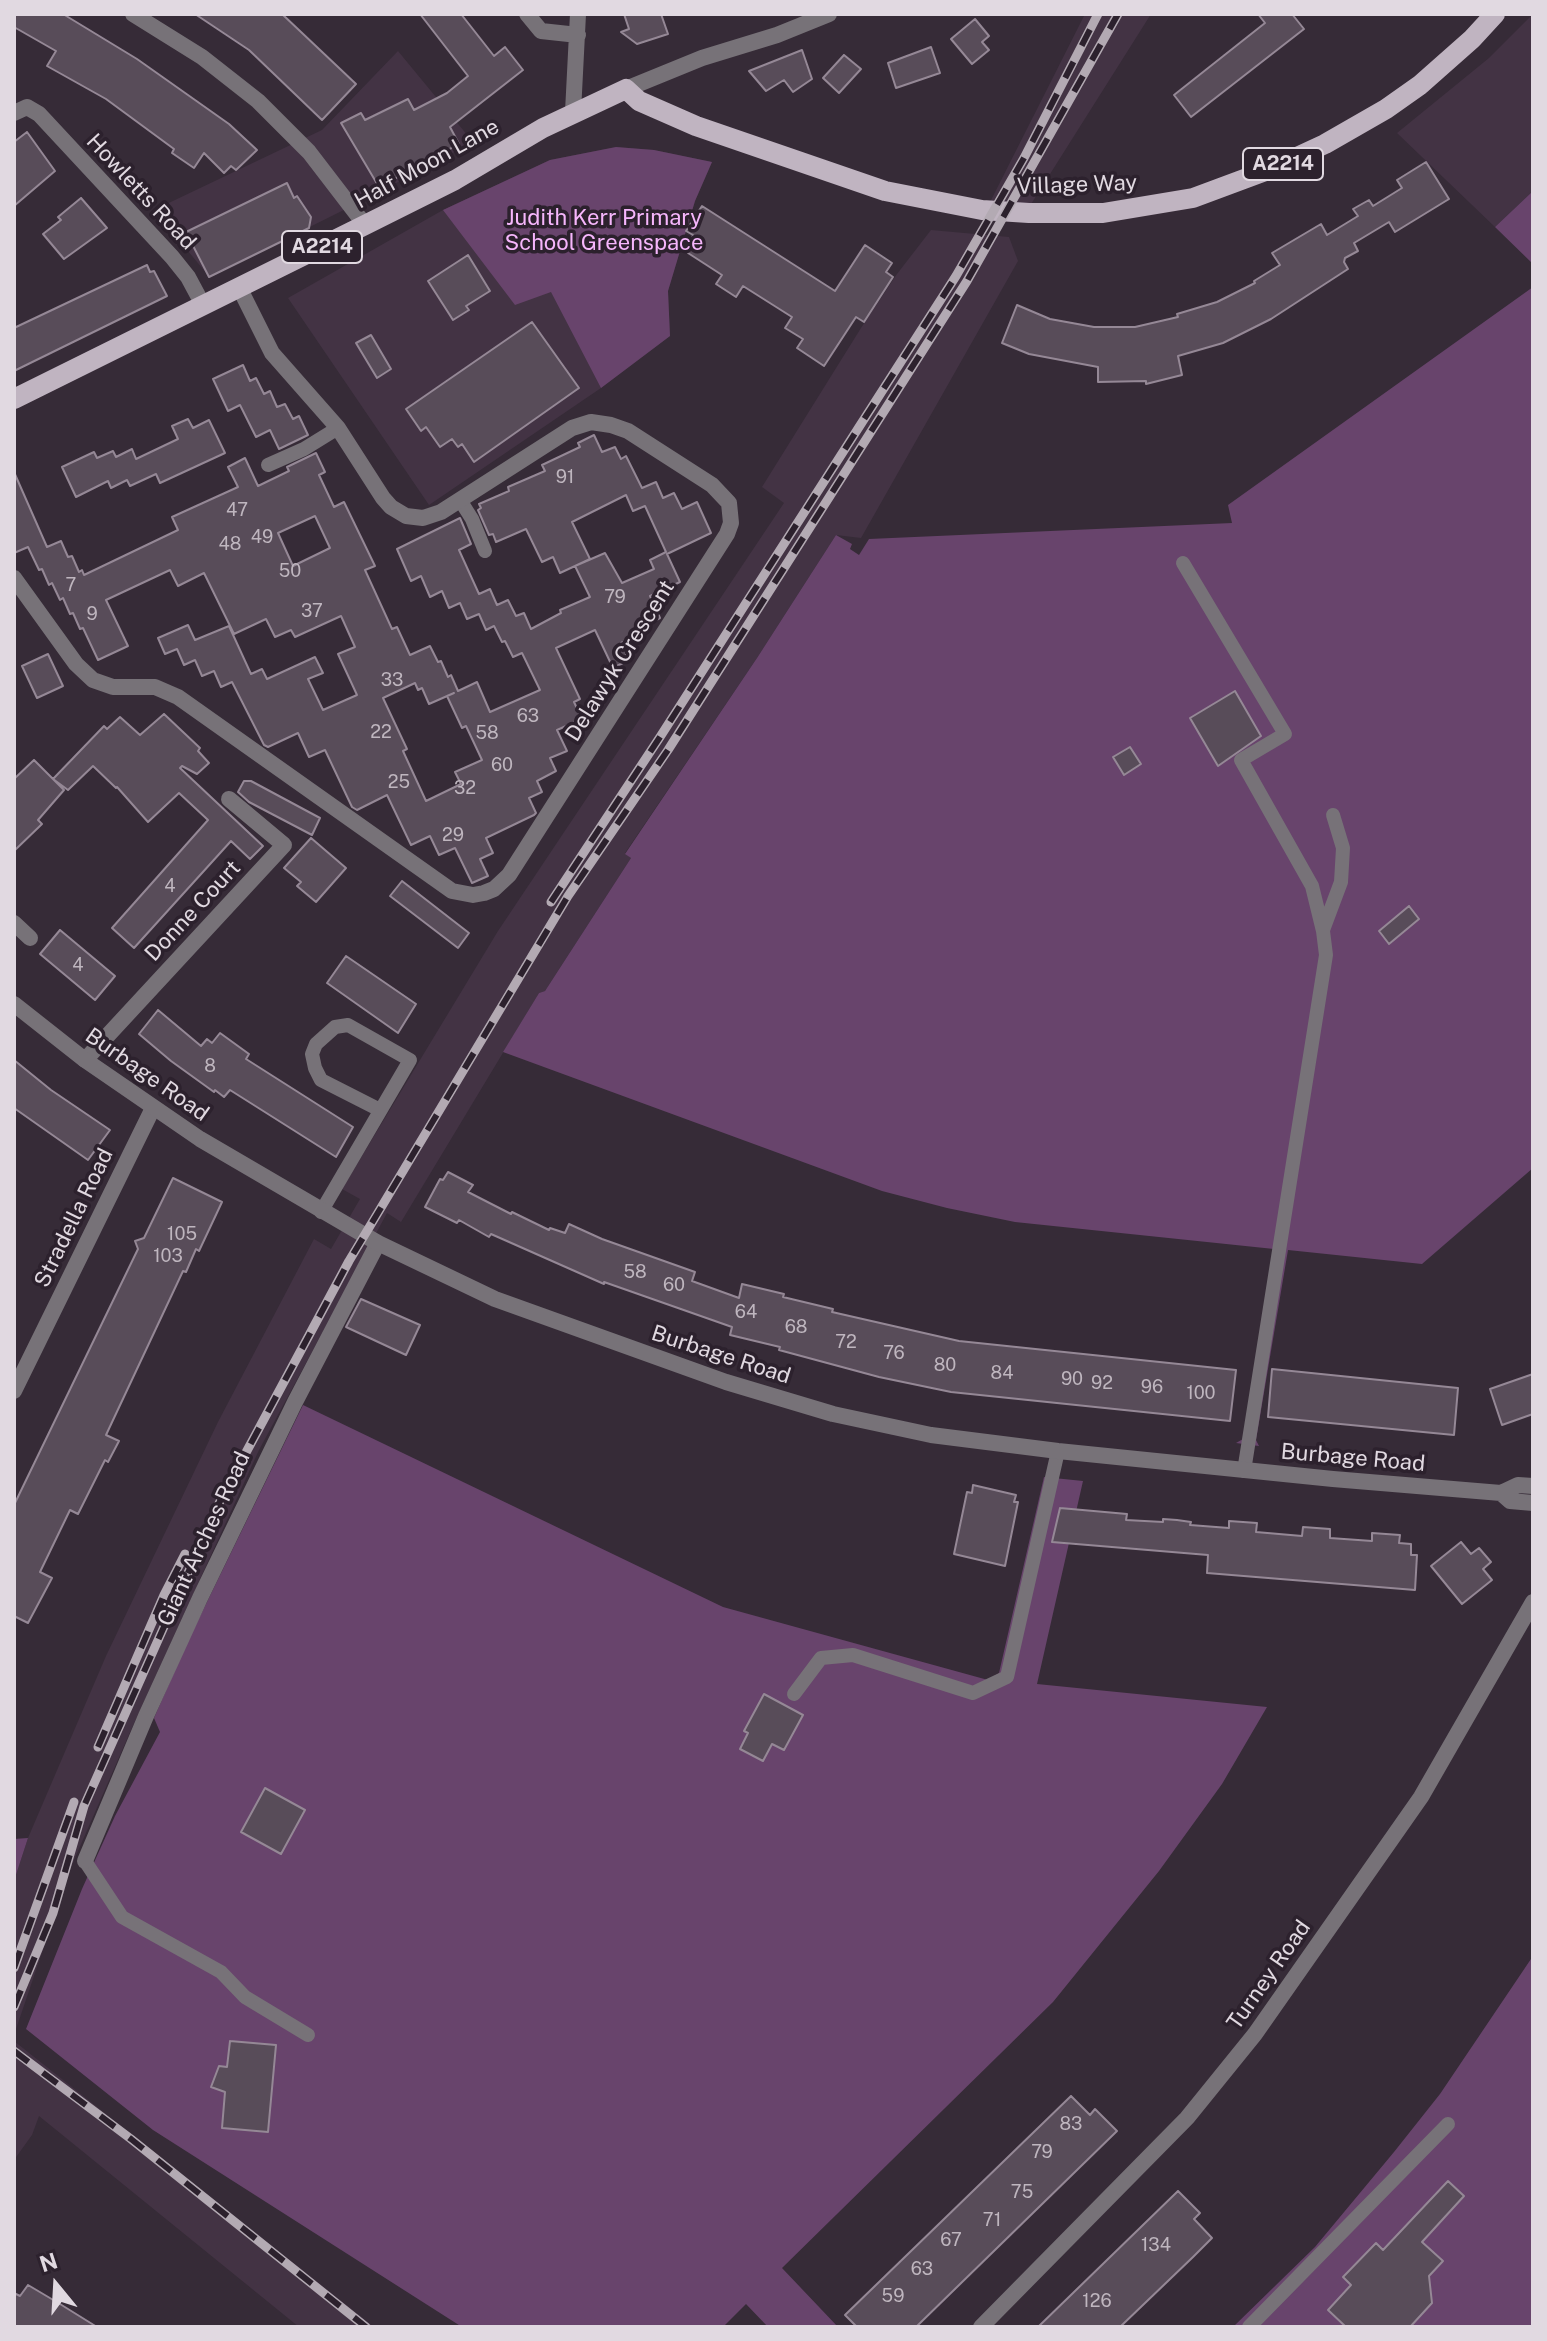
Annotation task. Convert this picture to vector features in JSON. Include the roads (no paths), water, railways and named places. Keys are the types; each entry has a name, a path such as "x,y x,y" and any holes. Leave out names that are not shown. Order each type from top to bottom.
{"main road":[{"name":"Village Way","path":"626,89 639,101 696,126 885,191 982,210 1103,213 1193,198 1271,169 1325,144 1386,109 1420,85 1495,14"},
{"name":"Half Moon Lane","path":"14,399 455,180 573,112 626,89"}],"street":[{"path":"133,14 209,62 258,101 309,152 365,225"},
{"path":"527,14 541,31 578,35"},
{"path":"573,112 578,14"},
{"name":"Half Moon Lane","path":"626,89 688,63 777,35 829,14"},
{"name":"Howletts Road","path":"14,113 27,107 39,114 172,257 188,277 203,305"},
{"name":"Delawyk Crescent","path":"14,578 76,664 93,680 113,687 143,685 168,691 435,881 462,894 484,893 494,889 509,875 727,534 732,513 723,494 712,485 628,431 601,422 572,428 441,512 423,518 399,513 383,498 338,428 272,353 239,287"},
{"name":"Donne Court","path":"85,1060 284,845 229,799"},
{"path":"14,923 30,938"},
{"name":"Burbage Road","path":"14,1004 85,1060 200,1139 378,1243 495,1299 726,1382 833,1414 931,1435 1244,1471 1501,1493 1518,1485 1533,1486"},
{"name":"Stradella Road","path":"14,1391 153,1108"},
{"name":"Giant Arches Road","path":"85,1861 146,1716 218,1558 378,1243"},
{"name":"Burbage Road","path":"1501,1493 1510,1501 1533,1503"},
{"name":"Turney Road","path":"981,2327 1187,2118 1255,2034 1421,1797 1533,1602"}],"lane":[{"path":"268,465 304,449 338,428"},
{"path":"460,500 472,519 485,551"},
{"path":"1183,563 1285,734 1241,760 1312,886 1326,955 1244,1471"},
{"path":"1323,931 1341,882 1343,848 1333,815"},
{"path":"321,1212 410,1060 348,1025 335,1027 316,1044 312,1054 321,1080 380,1110"},
{"path":"794,1694 821,1658 853,1655 973,1693 1007,1677 1058,1451"},
{"path":"85,1861 122,1917 221,1972 245,1997 308,2035"},
{"path":"1249,2327 1448,2124"}],"railway":[{"path":"551,902 956,276 1024,158 1098,14"},
{"path":"14,2007 53,1913 84,1806 221,1499 349,1261 568,896 668,750 967,281 1118,14"},
{"path":"98,1747 185,1554"},
{"path":"14,1968 74,1802"},
{"path":"14,2051 131,2139 366,2327"}],"park label":[{"name":"Judith Kerr Primary School Greenspace","path":"604,230"}]}
